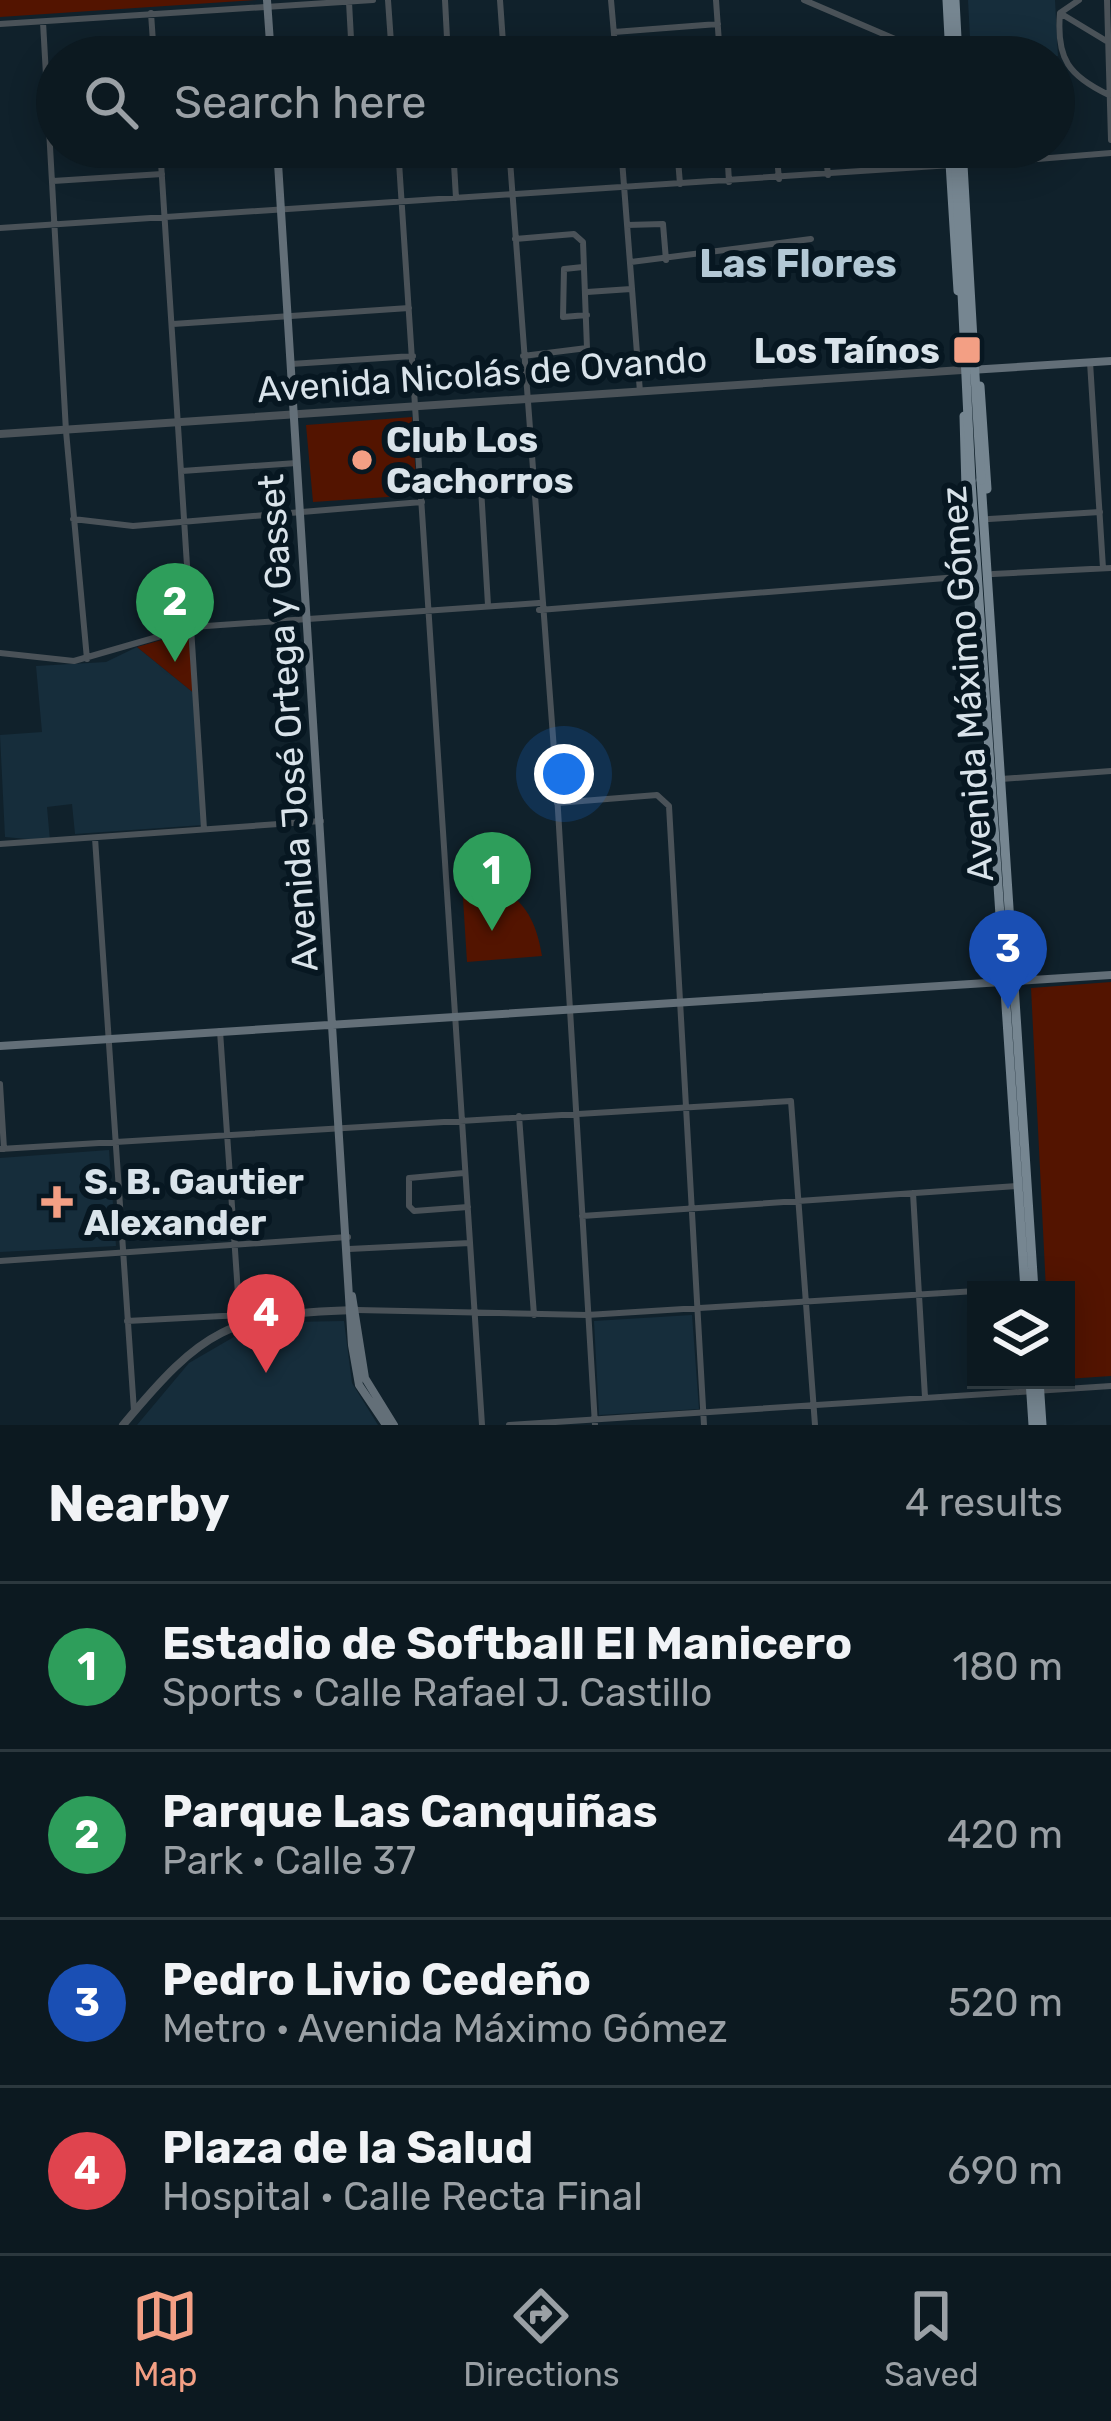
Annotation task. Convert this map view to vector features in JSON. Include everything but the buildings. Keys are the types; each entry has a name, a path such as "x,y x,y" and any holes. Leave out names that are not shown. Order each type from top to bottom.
{"main road":[{"path":"951,0 951,36"},
{"path":"267,3 269,36"},
{"name":"Avenida José Ortega y Gasset","path":"278,168 359,1385 388,1424"},
{"path":"950,168 971,576 986,632"},
{"name":"Avenida Máximo Gómez","path":"959,168 1029,1281"},
{"path":"966,168 993,574 986,632"},
{"name":"Avenida Nicolás de Ovando","path":"962,370 1111,361"},
{"name":"Avenida Máximo Gómez","path":"986,632 1000,778 1008,982"},
{"path":"0,1046 1111,975"},
{"path":"1035,1389 1038,1425"}],"street":[{"path":"0,24 267,3 374,0"},
{"path":"388,0 391,36"},
{"path":"445,0 447,36"},
{"path":"500,0 503,36"},
{"path":"611,0 614,36"},
{"path":"716,0 719,36"},
{"path":"804,0 900,36"},
{"path":"1060,13 1078,0"},
{"path":"1107,0 1111,140"},
{"path":"350,2 351,36"},
{"path":"152,13 153,36"},
{"path":"1060,13 1109,42"},
{"path":"1060,13 1062,36"},
{"path":"43,22 44,36"},
{"path":"614,32 718,24"},
{"path":"1075,77 1109,95"},
{"path":"1075,156 1111,154"},
{"path":"53,168 67,431 87,659"},
{"path":"162,168 204,829"},
{"path":"399,168 482,1425"},
{"path":"454,168 456,198"},
{"path":"510,168 557,803 595,1422"},
{"path":"623,168 640,392"},
{"path":"679,168 680,184"},
{"path":"728,168 729,182"},
{"path":"777,168 778,178"},
{"path":"827,168 828,175"},
{"path":"0,228 913,168"},
{"path":"52,181 162,174"},
{"path":"627,225 663,224 666,260"},
{"path":"515,239 578,235 584,267 584,352 523,356"},
{"path":"630,262 811,239"},
{"path":"584,267 564,269 560,277 563,317 587,315"},
{"path":"585,292 632,289"},
{"path":"173,324 410,308"},
{"path":"291,364 413,356"},
{"path":"993,574 1107,568 1090,362"},
{"name":"Avenida Nicolás de Ovando","path":"0,434 962,370"},
{"path":"182,471 297,463"},
{"path":"1096,465 1111,464"},
{"path":"488,605 481,488 531,480"},
{"path":"74,519 133,526 422,502"},
{"path":"989,519 1100,512"},
{"path":"0,653 48,662 87,659 192,627 971,576"},
{"path":"1000,778 1111,771"},
{"path":"557,803 664,798 683,999 684,1105 704,1425"},
{"path":"0,844 321,821"},
{"path":"95,838 134,1411"},
{"path":"220,1031 238,1318"},
{"path":"0,1084 2,1149 793,1101 815,1425"},
{"path":"519,1115 534,1315"},
{"path":"466,1173 412,1176 407,1181 409,1206 415,1211 468,1207"},
{"path":"582,1216 1022,1186"},
{"path":"913,1193 926,1397"},
{"path":"0,1261 348,1238"},
{"path":"350,1249 470,1243"},
{"path":"128,1321 353,1310 587,1316 967,1291"},
{"path":"123,1425 189,1350 238,1318"},
{"path":"1075,1386 1111,1386"},
{"path":"508,1425 999,1389"}],"shaded area":[{"path":"0,0 257,0 0,17"},
{"path":"968,0 1055,0 1057,36 970,36"},
{"name":"Club Los Cachorros","path":"412,417 417,495 313,502 306,425"},
{"path":"193,631 195,694 137,647"},
{"path":"137,647 195,694 203,825 75,834 72,804 47,807 50,841 5,837 0,735 42,732 36,666 106,662"},
{"path":"462,883 495,887 518,901 534,924 542,956 467,962"},
{"path":"1111,982 1111,1376 1075,1378 1075,1281 1046,1281 1031,988"},
{"name":"S. B. Gautier Alexander","path":"109,1150 116,1246 0,1252 0,1158"},
{"path":"692,1315 699,1409 599,1415 594,1321"},
{"path":"344,1321 352,1383 378,1425 137,1425 189,1363 239,1334 291,1322"}],"place":[{"name":"Los Taínos","path":"967,350"},
{"name":"Club Los Cachorros","path":"362,460"},
{"name":"Parque Las Canquiñas","path":"175,662"},
{"name":"Estadio de Softball El Manicero","path":"492,931"},
{"name":"Pedro Livio Cedeño","path":"1008,1009"},
{"name":"S. B. Gautier Alexander","path":"57,1202"},
{"name":"Plaza de la Salud","path":"266,1373"}],"district":[{"name":"Las Flores","path":"798,264"}]}
